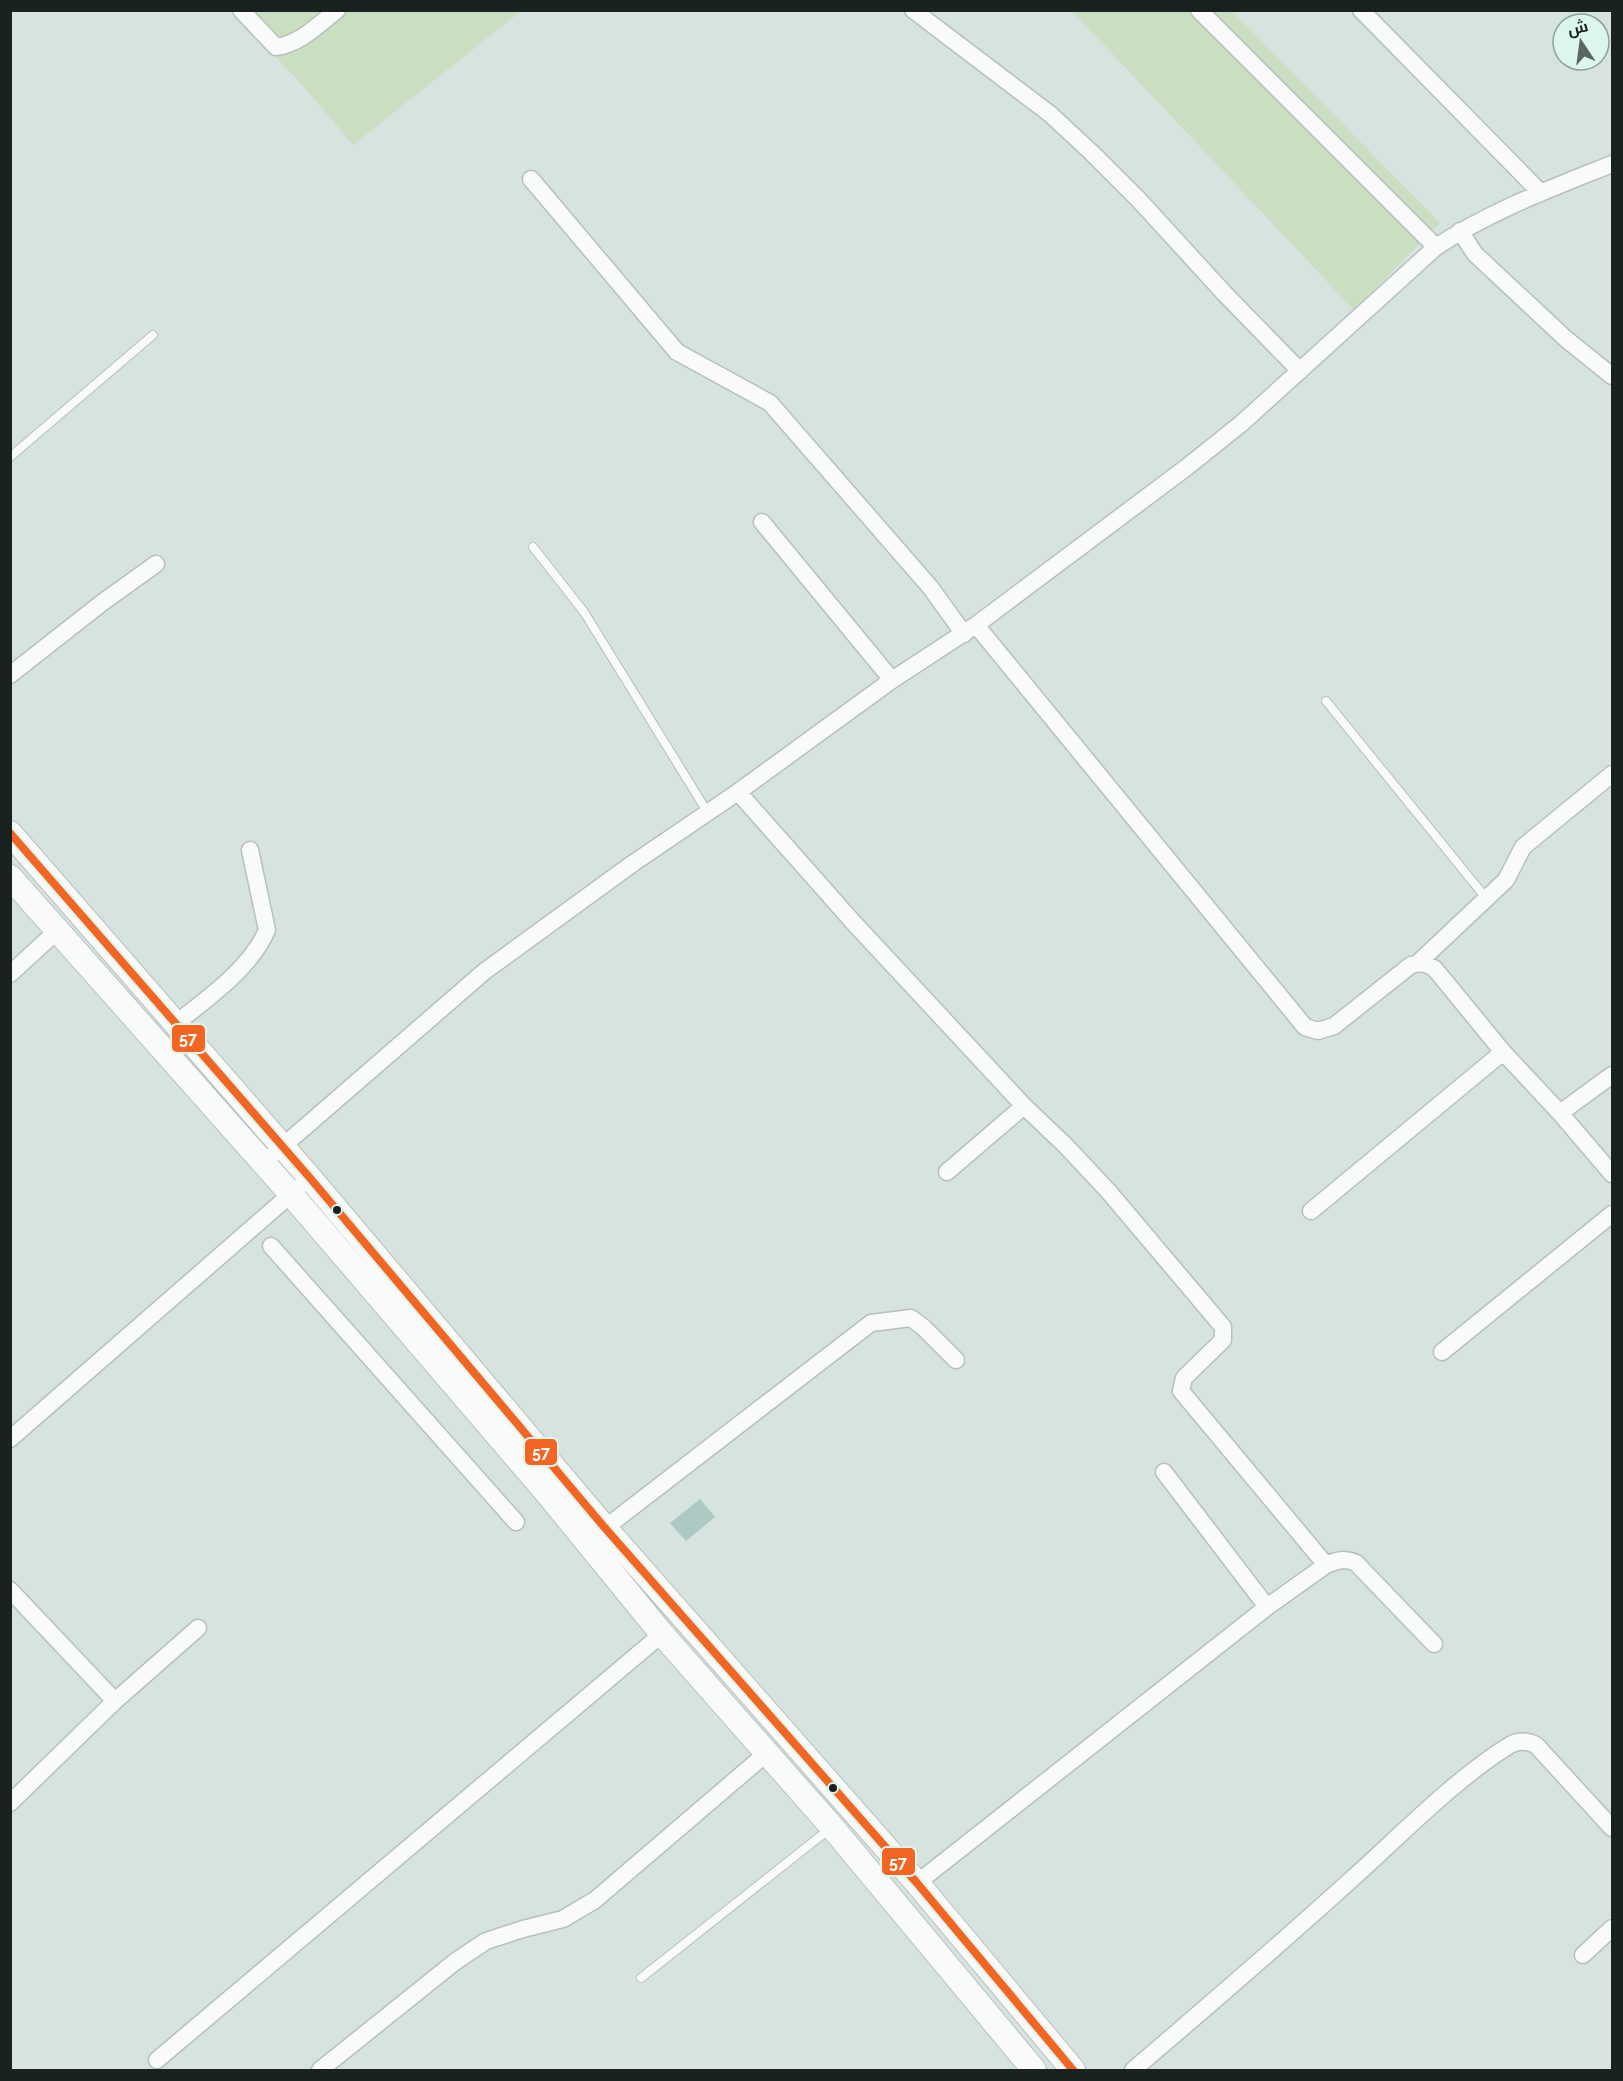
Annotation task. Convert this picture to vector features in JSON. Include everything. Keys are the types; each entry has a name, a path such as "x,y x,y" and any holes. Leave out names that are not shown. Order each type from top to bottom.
{"main road":[{"path":"10,834 310,1178 605,1528 917,1883 1073,2070"},
{"path":"10,877 291,1194 539,1484 662,1634 832,1827 1034,2070"}],"street":[{"path":"241,10 276,46 288,45 305,35 337,10"},
{"path":"913,10 1050,114 1092,153 1300,371"},
{"path":"1199,10 1436,247"},
{"path":"1361,10 1541,193"},
{"path":"264,1164 485,971 892,680 970,629 1187,467 1242,423 1436,247 1460,231 1541,193 1612,164"},
{"path":"531,179 677,352 770,404 930,587 970,629 1305,1027 1318,1031 1334,1026 1412,965 1419,962 1506,880 1523,847 1612,774"},
{"path":"1460,231 1475,254 1566,339 1612,376"},
{"path":"762,522 892,680"},
{"path":"10,675 103,602 156,564"},
{"path":"738,792 1024,1106 1109,1192 1223,1327 1223,1340 1184,1378 1182,1391 1326,1565"},
{"path":"175,1024 210,998 240,969 267,930 250,850"},
{"path":"10,974 57,931"},
{"path":"1419,962 1435,969 1503,1052 1560,1113 1612,1174"},
{"path":"1311,1211 1503,1052"},
{"path":"1560,1113 1612,1075"},
{"path":"947,1172 1024,1106"},
{"path":"10,1439 310,1178"},
{"path":"1442,1352 1612,1214"},
{"path":"271,1246 516,1521"},
{"path":"605,1528 871,1323 911,1318 956,1360"},
{"path":"1164,1472 1267,1607"},
{"path":"917,1883 1267,1607 1326,1565 1348,1560 1356,1563 1434,1644"},
{"path":"10,1590 115,1701"},
{"path":"10,1803 115,1701 198,1628"},
{"path":"157,2060 662,1634"},
{"path":"1133,2070 1284,1941 1435,1804 1480,1767 1513,1744 1522,1742 1536,1745 1612,1828"},
{"path":"320,2070 456,1961 486,1941 563,1919 595,1900 768,1752"},
{"path":"1583,1955 1612,1928"}],"lane":[{"path":"10,457 153,335"},
{"path":"533,547 584,612 708,813"},
{"path":"1326,701 1486,898"},
{"path":"641,1978 832,1827"}],"green space":[{"path":"233,11 521,11 353,145 305,88"},
{"path":"1072,11 1232,11 1440,223 1354,310"}],"building":[{"path":"700,1499 715,1517 686,1541 670,1523"}],"transit line":[{"name":"57","path":"10,833 310,1178 605,1528 917,1883 1073,2070"}]}
